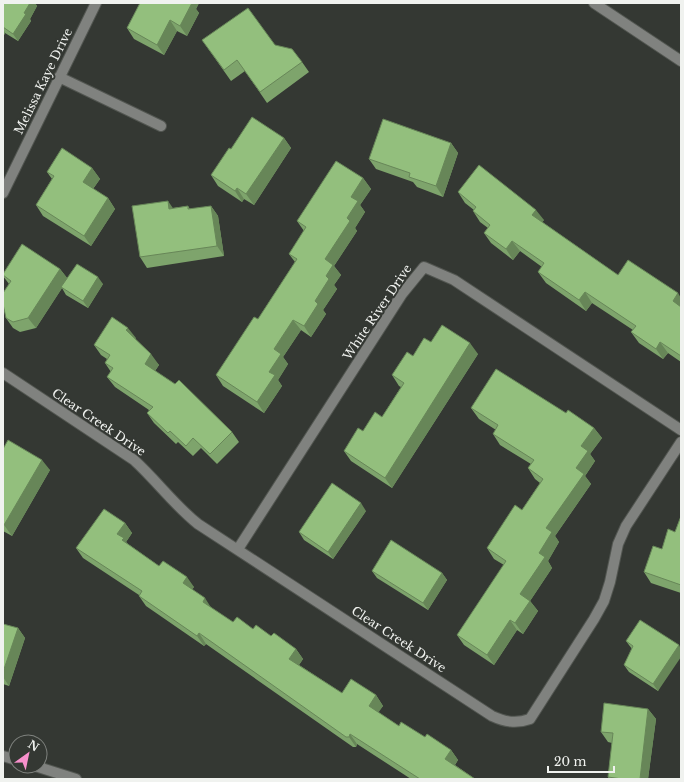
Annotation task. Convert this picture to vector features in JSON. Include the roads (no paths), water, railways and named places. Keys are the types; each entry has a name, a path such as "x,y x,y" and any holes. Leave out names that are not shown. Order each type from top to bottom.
{"street":[{"name":"Melissa Kaye Drive","path":"3,193 96,3"},
{"path":"594,3 681,61"},
{"path":"59,77 161,126"},
{"name":"White River Drive","path":"238,549 402,294 424,267 454,280 681,430"},
{"name":"Clear Creek Drive","path":"3,373 134,460 148,472 184,513 500,720 521,722 530,719 594,619 606,594 618,544 626,526 681,442"},
{"path":"48,770 76,779"}]}
